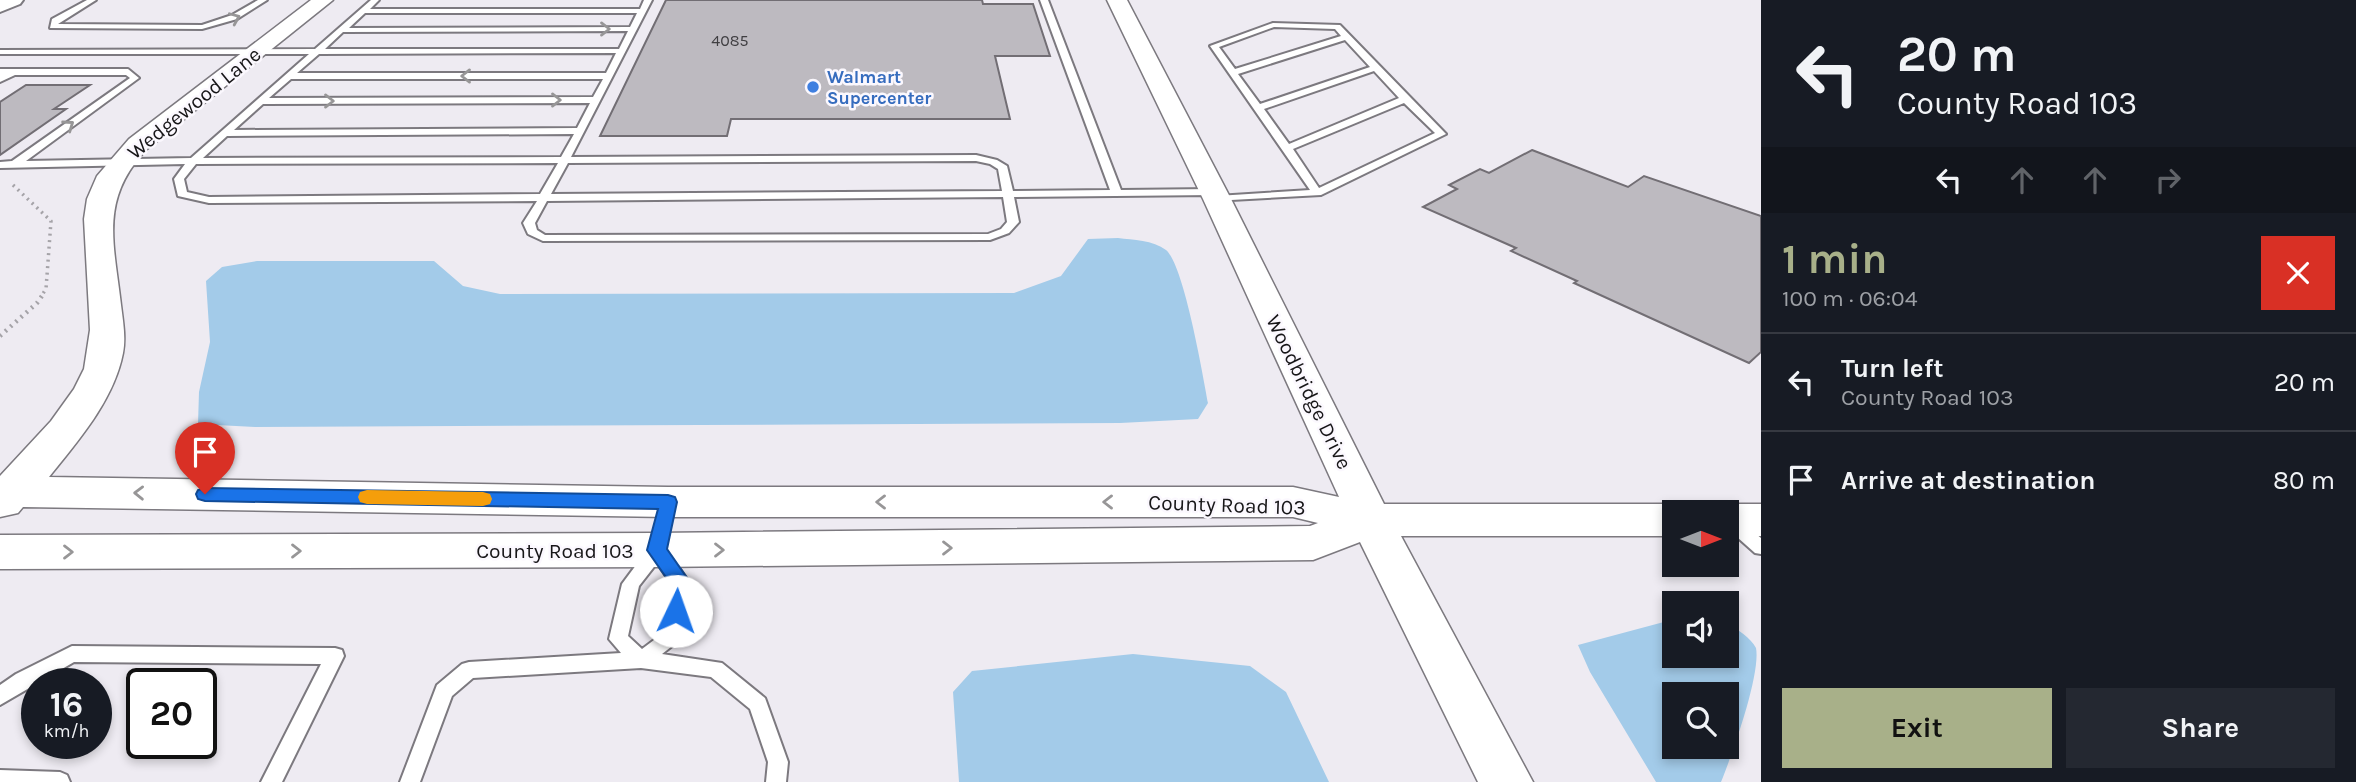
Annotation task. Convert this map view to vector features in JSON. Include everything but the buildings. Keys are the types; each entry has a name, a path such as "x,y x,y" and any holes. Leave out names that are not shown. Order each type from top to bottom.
{"main road":[{"path":"0,6 13,0"}],"street":[{"name":"Wedgewood Lane","path":"5,496 88,400 106,351 98,211 107,182 138,144 323,0"},
{"name":"Woodbridge Drive","path":"1116,0 1215,196 1371,520 1506,782"},
{"name":"County Road 103","path":"5,496 668,502 1293,502 1371,520"},
{"path":"657,550 668,502"},
{"name":"County Road 103","path":"0,552 657,550 1313,543 1371,520"},
{"path":"1371,520 1662,520"},
{"path":"1740,520 1761,520"}],"lane":[{"path":"93,0 55,21 53,26 202,27 245,13 263,0"},
{"path":"375,0 192,162 179,179 182,194 209,200 1117,193 1215,196 1317,193 1375,168 1440,134 1337,27 1273,25 1214,46 1317,193"},
{"path":"0,165 121,162 192,162 564,160 976,158 1003,168 1010,194 1013,222 1005,231 990,237 543,238 532,232 529,223 564,160 648,0"},
{"path":"1044,0 1117,193"},
{"path":"363,11 643,11"},
{"path":"341,30 633,29"},
{"path":"1233,73 1346,37"},
{"path":"0,52 622,51"},
{"path":"0,79 22,65 18,52"},
{"path":"1258,108 1376,68"},
{"path":"0,72 128,72 135,78 14,164"},
{"path":"288,76 608,76"},
{"path":"1287,148 1405,99"},
{"path":"261,101 596,100"},
{"path":"225,133 579,131"},
{"path":"1740,531 1761,548"},
{"path":"657,550 682,585 670,638 641,660 618,639 631,584 657,550"},
{"path":"0,696 23,680 72,654 335,656 271,782"},
{"path":"410,782 444,691 468,670 641,660 715,669 758,704 778,762 776,782"},
{"path":"0,780 60,782"}],"path":[{"path":"0,336 37,303 46,289 51,221 12,186 20,175 14,164"}],"water":[{"path":"1118,238 1155,244 1166,250 1173,260 1192,322 1208,403 1198,419 1120,423 255,427 198,424 199,392 210,342 206,281 222,267 257,261 434,261 463,286 500,294 1014,293 1061,276 1088,239"},
{"path":"1662,622 1662,668 1739,668 1739,631 1747,637 1756,648 1756,660 1739,731 1739,682 1662,682 1662,759 1730,759 1721,782 1656,782 1590,672 1578,645"},
{"path":"1133,654 1250,666 1286,692 1329,782 959,782 953,692 972,671"}],"slow traffic":[{"path":"367,497 483,499"}],"place":[{"name":"Walmart Supercenter","path":"813,87"}],"route":[{"path":"205,494 668,502 657,550 682,585 676,611"}]}
